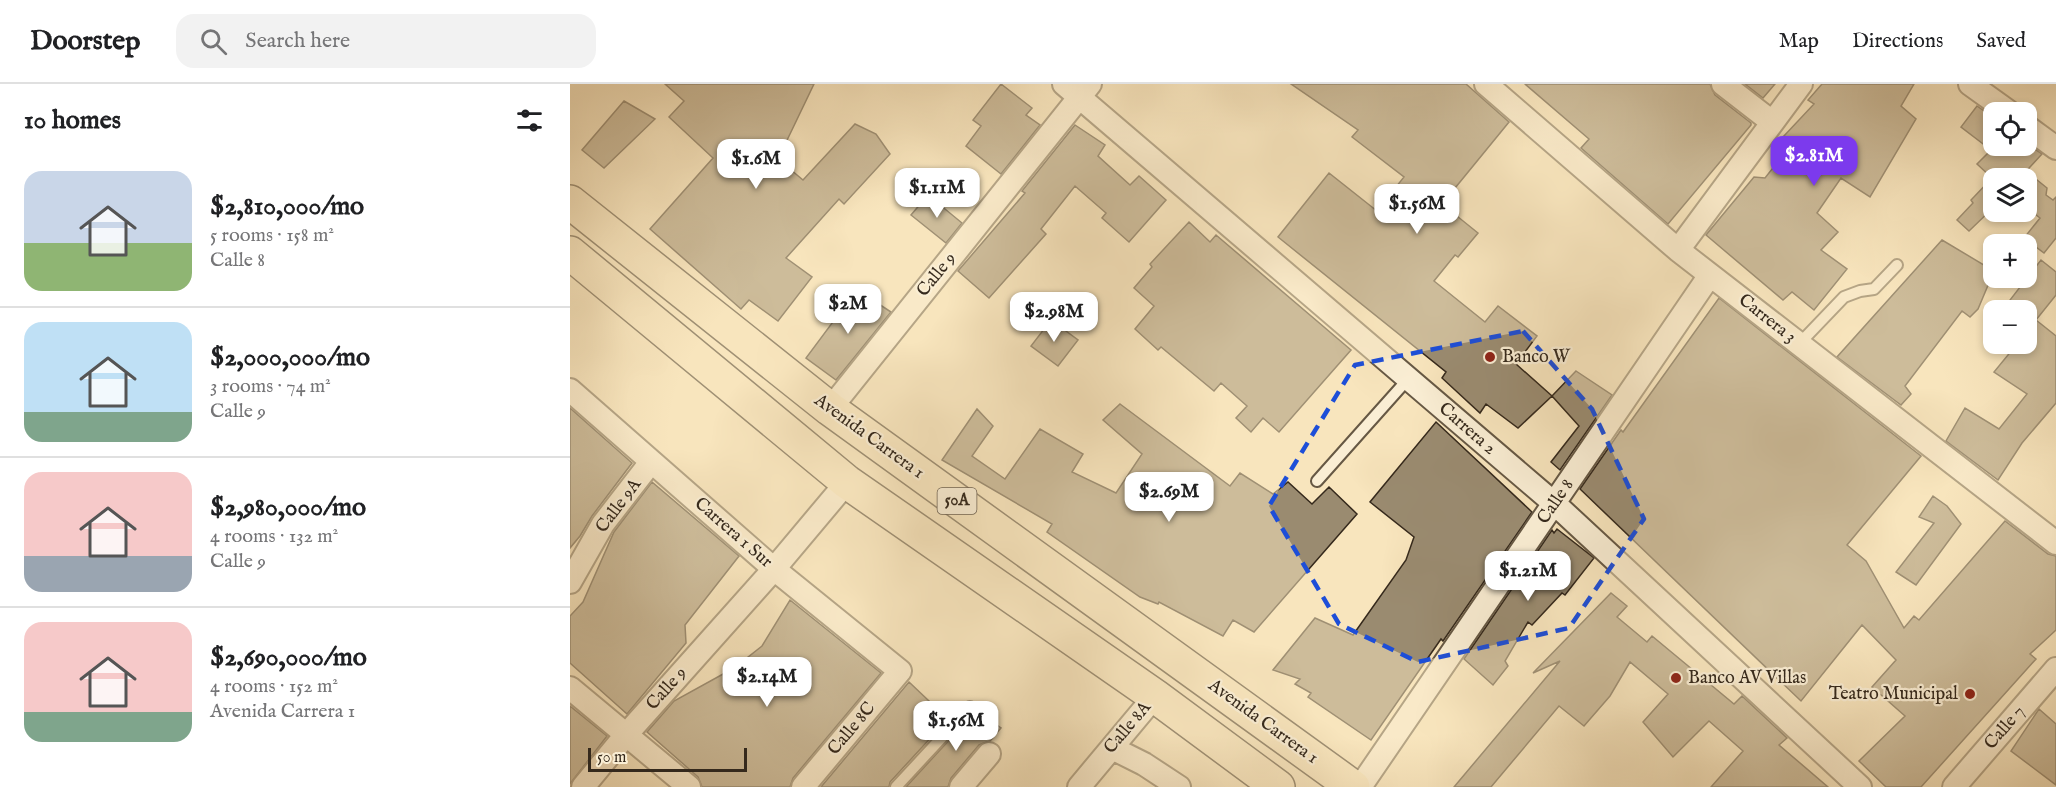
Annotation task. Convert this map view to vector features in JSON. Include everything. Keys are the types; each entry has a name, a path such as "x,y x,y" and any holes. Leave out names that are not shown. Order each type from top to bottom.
{"main road":[{"name":"Avenida Carrera 1","path":"570,202 830,409 1353,787"},
{"name":"50A","path":"570,253 847,482 1155,696 1278,787"}],"street":[{"name":"Carrera 3","path":"1486,84 1678,250 2056,543"},
{"path":"1723,84 1772,122"},
{"path":"1678,250 1802,84"},
{"path":"1970,84 1994,102"},
{"name":"Carrera 2","path":"1078,88 1408,379 1555,504 1860,787"},
{"name":"Calle 9","path":"830,409 1078,88"},
{"path":"2037,134 2056,148"},
{"name":"Calle 8","path":"1360,787 1710,275"},
{"name":"Carrera 1 Sur","path":"570,390 774,569 900,671"},
{"name":"Calle 9A","path":"570,582 603,524 651,462"},
{"name":"Calle 9","path":"583,787 847,482"},
{"name":"Calle 7","path":"1954,787 2056,669"},
{"name":"Calle 8C","path":"803,787 900,671"},
{"path":"570,688 689,787"},
{"name":"Calle 8A","path":"1079,787 1155,696"},
{"path":"1112,748 1144,764 1179,787"},
{"path":"961,787 989,754"}],"lane":[{"path":"1799,344 1844,297 1874,289 1897,265"},
{"path":"1317,481 1408,379"},
{"path":"896,787 970,707"}],"highlighted area":[{"path":"1523,331 1592,409 1644,519 1569,628 1418,662 1339,624 1269,506 1355,365"}],"building":[{"path":"665,84 814,84 778,159 803,180 855,124 876,134 890,154 844,204 839,199 786,258 812,277 778,321 749,300 741,309 650,229 713,158 669,117 684,101"},
{"path":"1001,84 1032,108 1026,115 1040,125 1001,174 966,146 981,126 973,120"},
{"path":"1291,84 1466,84 1509,122 1442,204 1478,233 1458,257 1455,255 1434,281 1485,322 1498,306 1537,336 1516,364 1552,396 1518,428 1486,404 1480,413 1442,378 1446,372 1278,237 1329,173 1377,211 1404,177 1352,137 1358,130"},
{"path":"1525,84 1710,84 1715,95 1751,125 1668,224 1581,148 1589,139"},
{"path":"1745,84 1775,84 1763,98"},
{"path":"1822,84 1914,84 1901,106 1916,119 1870,197 1841,178 1817,213 1838,232 1821,250 1847,269 1814,310 1792,292 1783,300 1706,235 1754,177 1765,178 1791,145 1783,137 1814,104 1808,100"},
{"path":"624,101 655,119 604,168 582,150"},
{"path":"1977,106 1983,110 1983,144 1961,127"},
{"path":"1075,125 1105,145 1098,156 1130,185 1139,176 1166,200 1129,242 1102,218 1106,213 1075,186 1041,229 1046,234 989,298 958,271 1025,193 1022,191"},
{"path":"2037,151 2042,154 2029,168 1983,170 1977,164 1985,156 2037,156"},
{"path":"2037,180 2047,188 2046,195 2053,200 2056,197 2056,238 2044,253 2037,248 2037,234 2027,234 2040,218 2037,216"},
{"path":"1983,187 1983,218 1969,231 1957,220 1973,203 1971,200"},
{"path":"928,195 962,223 946,243 911,215"},
{"path":"1189,222 1210,242 1216,235 1351,350 1279,432 1263,418 1251,432 1236,418 1247,406 1221,383 1214,391 1161,347 1158,350 1135,329 1154,306 1134,288 1152,267 1150,264"},
{"path":"1942,240 1983,264 1983,288 1987,288 1978,309 1970,317 1962,311 1905,386 1911,394 1901,405 1837,357"},
{"path":"2041,260 2056,272 2056,295 2037,319 2037,300 2010,300 2019,288 2037,288 2037,265"},
{"path":"862,293 891,312 836,380 806,358 850,299 856,303"},
{"path":"1719,298 1921,456 1847,545 1866,561 1904,628 1914,616 1919,620 2005,521 2048,554 2056,556 2056,630 2030,654 2036,659 1921,787 1886,787 1859,761 1905,716 1872,687 1896,660 1862,625 1801,701 1580,489"},
{"path":"1051,320 1078,340 1058,366 1031,346"},
{"path":"2037,321 2056,336 2056,403 2022,443 1998,480 1946,441 1965,408 1999,429 2027,394 1994,372 2009,354 2037,354"},
{"path":"1576,371 1612,395 1560,470 1551,462 1579,426 1552,396"},
{"path":"1120,404 1230,486 1240,473 1273,494 1288,482 1312,504 1329,487 1357,514 1254,632 1233,620 1223,636 1159,602 1158,604 1140,597 1047,532 1052,524 942,460 977,409 993,426 972,456 1005,479 1040,429 1083,454 1072,472 1116,493 1142,454 1103,420"},
{"path":"570,408 632,463 570,548"},
{"path":"1436,422 1532,512 1371,740 1308,697 1311,693 1295,684 1300,679 1273,670 1315,618 1353,635 1406,560 1414,537 1370,502"},
{"path":"652,482 739,556 685,625 686,643 627,714 570,663 570,616 583,602 614,532"},
{"path":"1933,496 1947,506 1961,524 1916,585 1896,572 1934,523 1919,517"},
{"path":"1557,529 1594,558 1565,595 1562,593 1532,625 1528,622 1505,661 1508,666 1493,685 1464,659 1552,530 1554,533"},
{"path":"1611,593 1627,606 1617,617 1647,642 1652,636 1734,704 1742,696 1787,738 1779,745 1828,787 1711,787 1743,751 1709,721 1673,757 1643,722 1668,694 1630,662 1610,696 1584,726 1559,706 1491,787 1454,787 1560,661 1533,673"},
{"path":"790,600 881,673 793,778 790,787 702,787 698,777 647,732 674,701 734,668 762,646"},
{"path":"909,682 948,719 890,782 889,787 821,787"},
{"path":"570,706 607,736 570,784"},
{"path":"2039,709 2056,724 2056,785 2011,751"},
{"path":"976,711 1001,728 990,741 979,745 951,778 948,787 906,787"}],"place":[{"name":"Banco W","path":"1490,357"},
{"name":"Banco AV Villas","path":"1676,678"},
{"name":"Teatro Municipal","path":"1970,694"}]}
